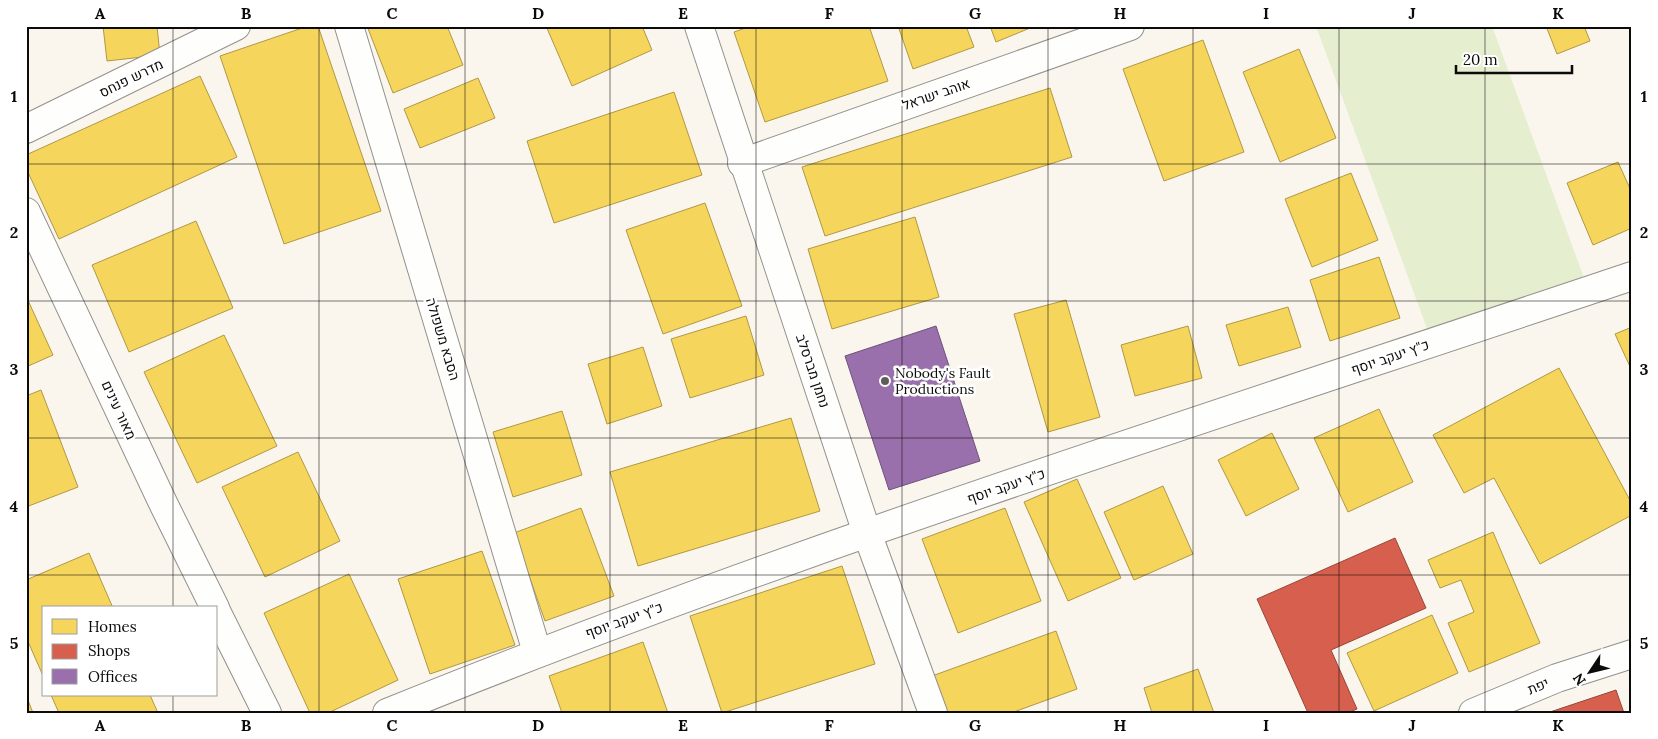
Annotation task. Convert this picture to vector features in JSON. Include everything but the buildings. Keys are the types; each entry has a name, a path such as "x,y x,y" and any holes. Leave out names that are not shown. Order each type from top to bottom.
{"street":[{"name":"מדרש פנחס","path":"26,129 236,26"},
{"name":"הסבא משפולה","path":"349,26 537,652"},
{"name":"נחמן מברסלב","path":"699,26 742,162 867,532 933,713"},
{"name":"אוהב ישראל","path":"742,162 1130,26"},
{"name":"מאור עינים","path":"26,212 159,495 214,606"},
{"name":"כ\"ץ יעקב יוסף","path":"387,713 537,652 867,532 1632,276"},
{"name":"מאור עינים","path":"218,613 267,713"},
{"name":"יפת","path":"1473,713 1557,678 1632,654"}],"green space":[{"path":"1316,26 1492,26 1584,278 1429,334"}],"place":[{"name":"Nobody's Fault Productions","path":"885,381"}]}
